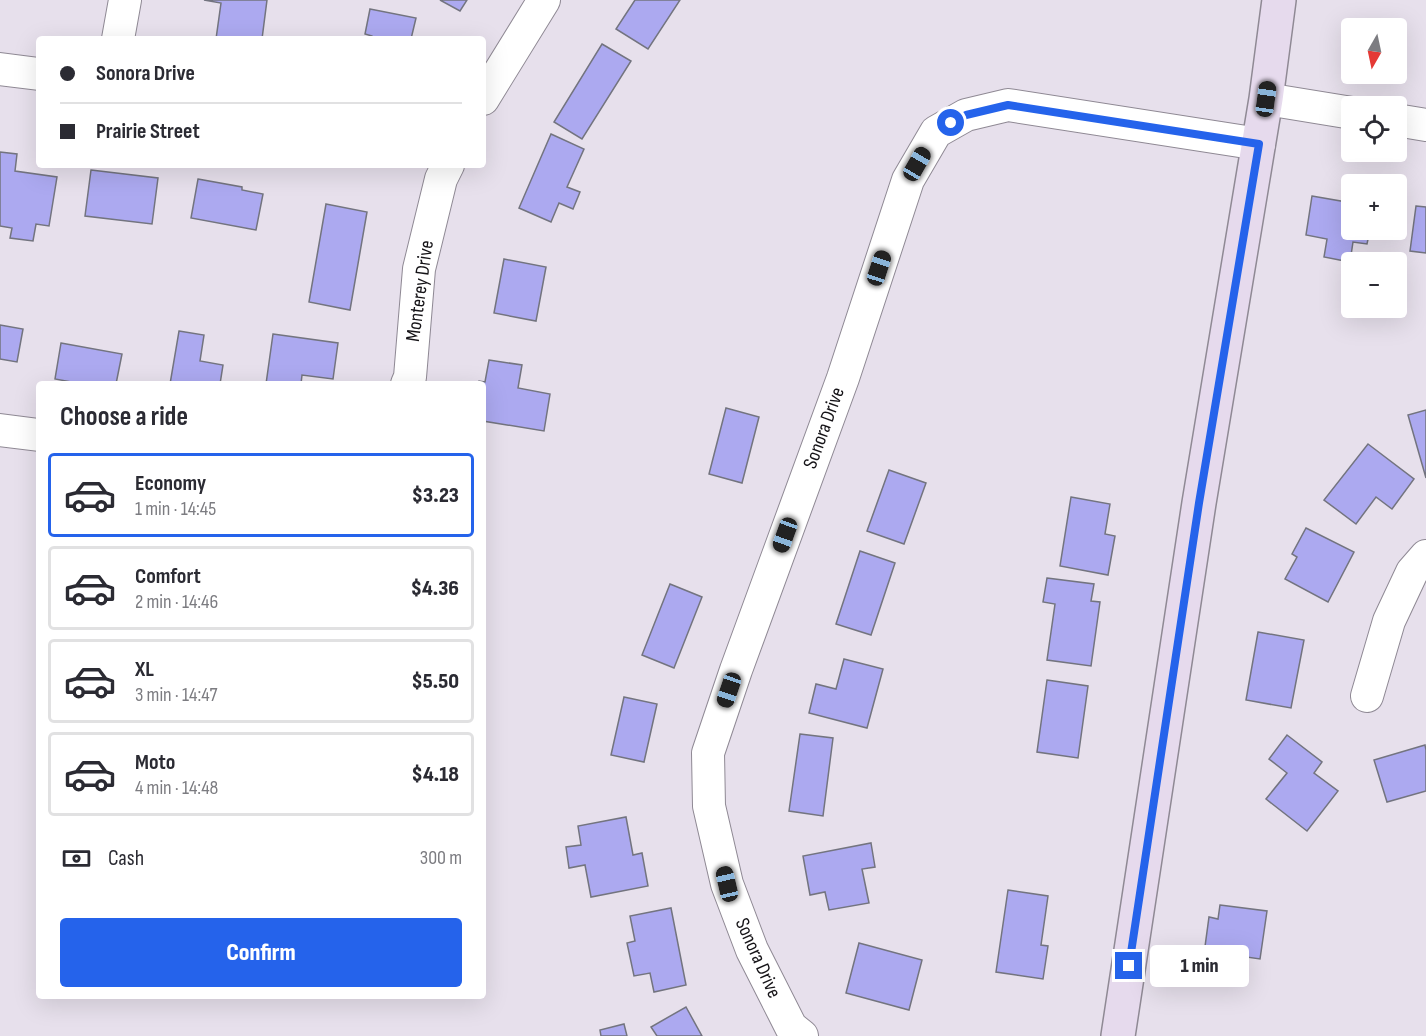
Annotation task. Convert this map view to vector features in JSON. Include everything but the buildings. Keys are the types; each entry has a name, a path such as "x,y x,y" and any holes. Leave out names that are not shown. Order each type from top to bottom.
{"street":[{"path":"119,36 125,0"},
{"path":"486,94 544,0"},
{"path":"1118,1036 1199,503 1259,144 1280,0"},
{"path":"0,69 36,74"},
{"path":"1266,99 1341,111"},
{"name":"Sonora Drive","path":"802,1036 791,1027 753,950 727,884 709,806 708,753 843,378 908,180 936,132 966,115 1008,105 1259,144"},
{"path":"1407,122 1426,125"},
{"name":"Monterey Drive","path":"408,381 419,268 441,178 446,168"},
{"path":"0,430 36,435"},
{"path":"1367,696 1389,621 1412,572 1426,556"}],"route":[{"path":"951,123 966,115 1008,105 1259,144 1199,503 1129,966"}]}
